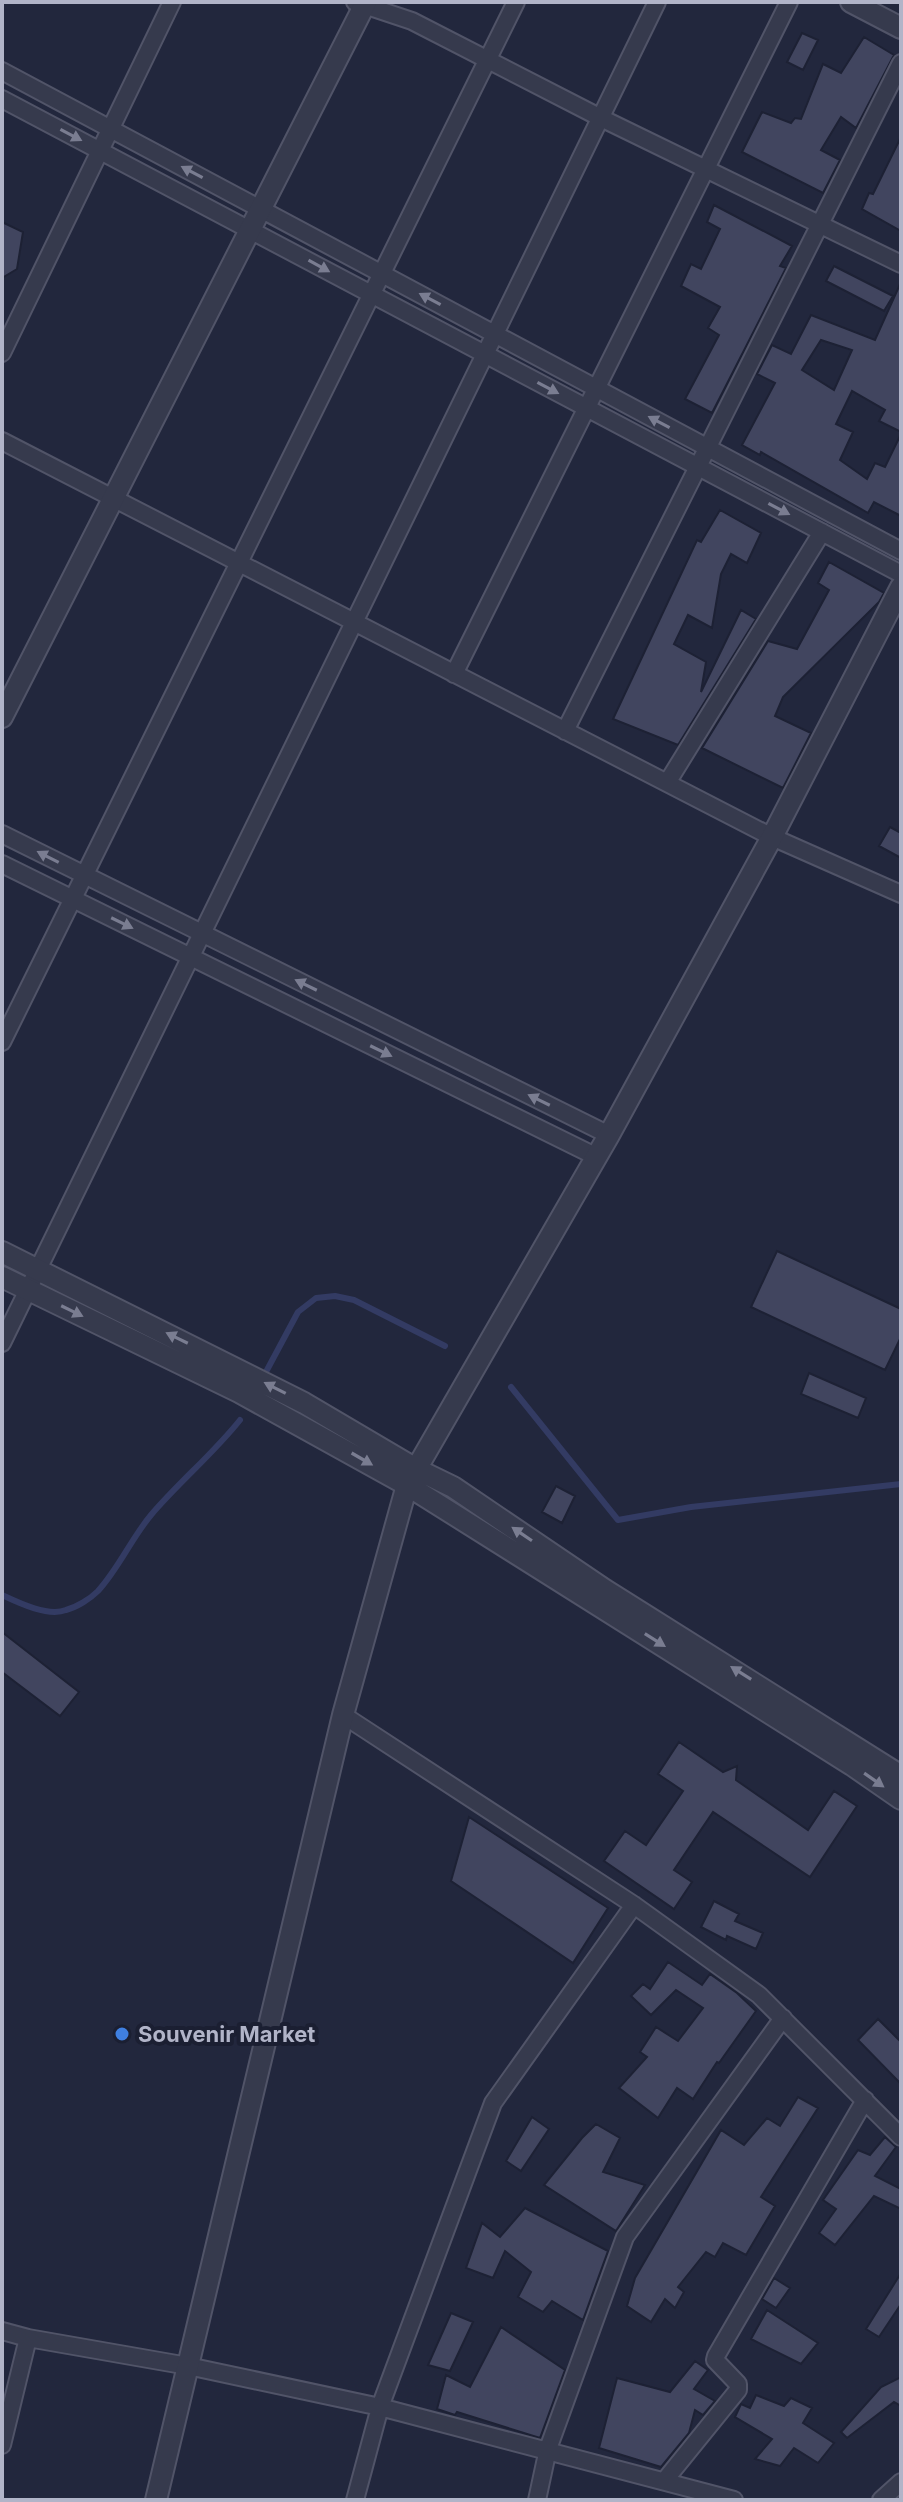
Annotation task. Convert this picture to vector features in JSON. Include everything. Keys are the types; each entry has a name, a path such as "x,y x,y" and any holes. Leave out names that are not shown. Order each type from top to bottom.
{"street":[{"path":"2,353 172,2"},
{"path":"394,2 412,21"},
{"path":"2,1042 516,2"},
{"path":"2,1343 657,2"},
{"path":"454,674 789,2"},
{"path":"851,2 901,28"},
{"path":"2,717 251,229 361,3 412,21 601,118 901,264"},
{"path":"565,731 901,63"},
{"path":"2,71 901,551"},
{"path":"2,99 901,574"},
{"path":"2,441 772,837 901,894"},
{"path":"667,783 822,532"},
{"path":"156,2500 343,1715 412,1477 597,1157 772,837 901,587"},
{"path":"2,834 609,1135"},
{"path":"2,864 597,1157"},
{"path":"2,1252 299,1412 412,1477 453,1487 783,1710 901,1799"},
{"path":"2,1277 243,1383"},
{"path":"783,1710 901,1776"},
{"path":"343,1715 634,1905 759,1995 901,2137"},
{"path":"355,2500 380,2407 493,2103 634,1905"},
{"path":"537,2500 548,2449 625,2237 783,2018"},
{"path":"665,2480 738,2390 738,2384 715,2360 716,2356 865,2100"},
{"path":"2,2331 380,2407 734,2500"},
{"path":"2,2445 28,2338"},
{"path":"881,2500 901,2482"}],"building":[{"path":"802,33 818,40 803,70 787,62"},
{"path":"864,37 894,55 856,128 841,117 821,150 840,160 823,193 742,152 762,112 791,123 795,118 801,119 823,64 841,73"},
{"path":"901,137 901,231 862,209 869,193 873,194"},
{"path":"714,205 792,246 780,266 786,268 712,413 685,399 719,335 708,328 720,307 681,286 691,264 701,269 720,229 707,222"},
{"path":"2,222 23,232 17,269 2,278"},
{"path":"834,266 893,296 884,311 826,281"},
{"path":"901,282 901,432 879,421 885,410 852,391 836,424 853,432 840,460 867,479 875,463 885,467 901,434 901,516 874,502 868,513 761,452 760,455 742,445 775,383 757,374 772,345 791,354 811,315 875,340","holes":["821,340 852,350 834,390 802,370"]},
{"path":"720,510 761,533 747,563 731,554 721,574 712,628 688,615 674,644 706,662 701,692 741,610 756,619 678,745 613,719 697,540 701,542"},
{"path":"829,562 884,593 879,602 783,697 775,716 811,733 783,788 702,748 768,641 797,649 829,590 818,583"},
{"path":"890,827 901,833 901,858 879,846"},
{"path":"777,1251 901,1309 901,1337 885,1370 751,1307"},
{"path":"809,1373 866,1398 858,1418 801,1394"},
{"path":"556,1486 575,1496 562,1523 542,1512"},
{"path":"2,1632 79,1692 60,1716 2,1672"},
{"path":"679,1742 723,1772 737,1766 736,1780 808,1830 834,1791 857,1806 810,1877 713,1812 674,1870 692,1882 674,1909 604,1861 625,1831 646,1845 683,1791 658,1774"},
{"path":"469,1817 608,1908 573,1963 451,1881"},
{"path":"714,1901 739,1914 735,1921 763,1933 756,1949 727,1936 726,1940 701,1927"},
{"path":"668,1962 702,1985 710,1974 756,2011 693,2099 677,2088 658,2118 619,2088 647,2057 640,2052 656,2027 678,2041 703,2008 676,1990 651,2015 631,1996 643,1984 650,1989"},
{"path":"878,2019 901,2042 901,2084 858,2040"},
{"path":"798,2097 818,2108 761,2197 775,2206 746,2255 723,2243 715,2257 706,2252 678,2287 684,2292 675,2308 665,2299 651,2322 627,2306 635,2278 721,2130 744,2145 767,2118 780,2126"},
{"path":"532,2117 549,2129 521,2171 506,2161"},
{"path":"596,2124 620,2138 603,2172 645,2185 616,2231 544,2185"},
{"path":"885,2137 896,2147 875,2176 901,2189 901,2209 874,2196 835,2245 819,2233 836,2209 823,2200 858,2150 870,2155"},
{"path":"525,2208 608,2251 583,2320 552,2301 543,2312 518,2297 531,2272 505,2251 493,2278 466,2268 482,2223 500,2237"},
{"path":"901,2273 901,2304 879,2337 866,2329"},
{"path":"774,2278 790,2288 776,2308 762,2299"},
{"path":"767,2310 818,2343 801,2364 751,2339"},
{"path":"451,2313 473,2322 450,2371 428,2365"},
{"path":"501,2327 565,2370 540,2438 457,2412 455,2415 437,2409 446,2375 470,2387"},
{"path":"695,2361 708,2370 694,2389 715,2401 703,2415 695,2410 689,2433 661,2467 599,2448 617,2378 670,2392"},
{"path":"901,2377 901,2406 894,2402 847,2438 841,2432 881,2387"},
{"path":"756,2395 784,2406 791,2398 812,2408 803,2423 834,2443 818,2463 794,2448 780,2466 755,2459 772,2439 735,2417 741,2404 750,2408"}],"waterway":[{"path":"267,1370 298,1312 316,1298 335,1296 354,1300 445,1346"},
{"path":"511,1387 618,1520 691,1507 901,1484"},
{"path":"2,1595 51,1612 70,1609 91,1597 112,1573 151,1515 240,1420"}],"place":[{"name":"Souvenir Market","path":"122,2034"}]}
